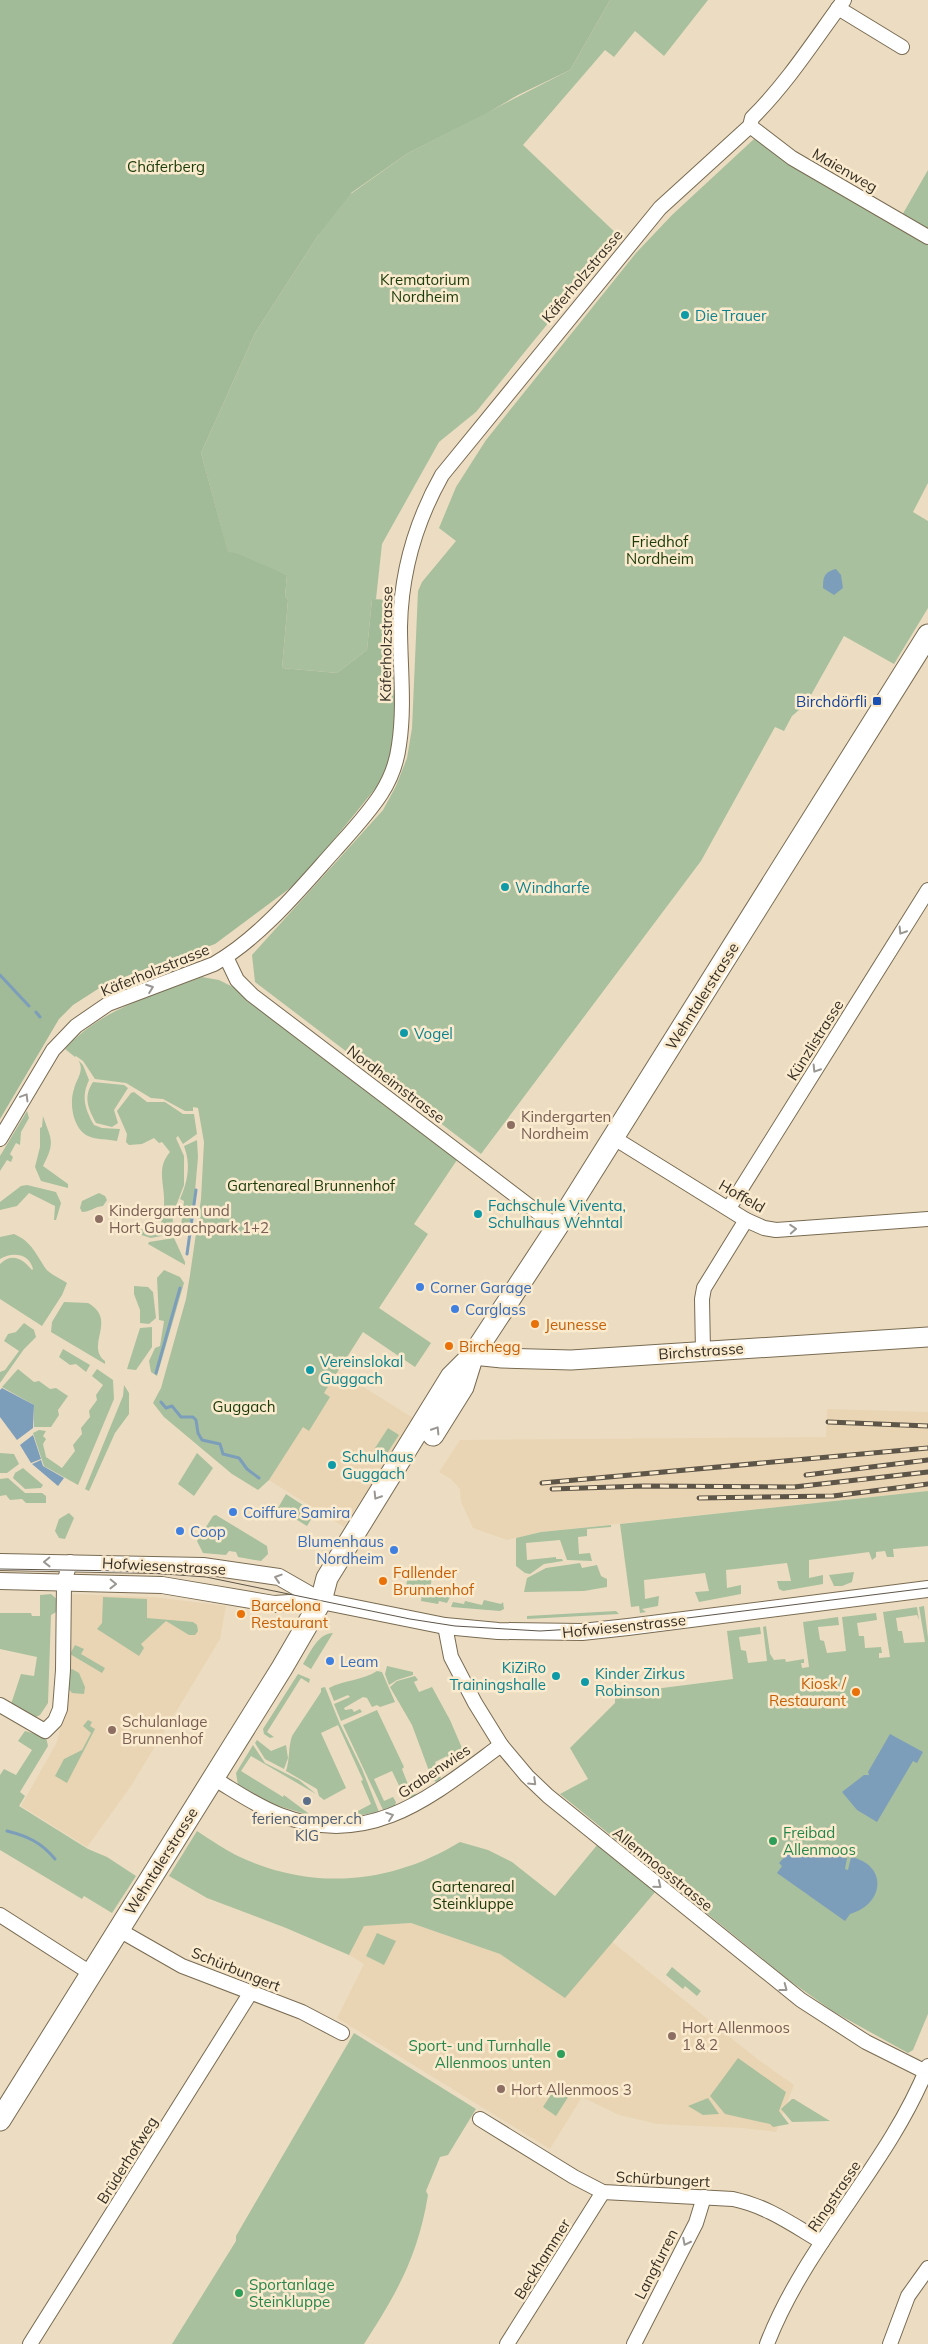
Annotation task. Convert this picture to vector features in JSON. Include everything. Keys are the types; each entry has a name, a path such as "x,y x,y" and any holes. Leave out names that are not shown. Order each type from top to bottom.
{"main road":[{"name":"Wehntalerstrasse","path":"0,2120 321,1601 326,1578 451,1377 473,1355 558,1228 925,646"},
{"name":"Birchstrasse","path":"473,1355 502,1358 571,1360 928,1337"}],"street":[{"path":"841,4 902,48"},
{"name":"Käferholzstrasse","path":"0,1139 62,1038 91,1015 125,994 202,969 226,957 262,926 306,883 372,807 390,775 399,745 402,695 401,598 406,563 416,530 442,476 660,208 750,126 752,118 786,82 841,4"},
{"name":"Maienweg","path":"750,126 792,158 928,238"},
{"name":"Künzlistrasse","path":"729,1208 928,890"},
{"name":"Nordheimstrasse","path":"226,957 237,980 252,994 558,1228"},
{"name":"Hoffeld","path":"614,1138 746,1220 776,1230 928,1219"},
{"path":"704,1351 702,1299 704,1288 746,1220"},
{"name":"Hofwiesenstrasse","path":"0,1562 203,1566 280,1577 321,1601"},
{"path":"0,1705 45,1732 55,1721 60,1709 63,1670 64,1583 70,1562"},
{"name":"Hofwiesenstrasse","path":"0,1581 162,1585 274,1604 321,1601 445,1626 540,1633 582,1632 928,1589"},
{"name":"Allenmoosstrasse","path":"445,1626 451,1657 475,1703 501,1745 527,1776 548,1796 801,2000 866,2042 927,2070"},
{"name":"Grabenwies","path":"213,1778 248,1799 282,1816 319,1824 354,1824 386,1818 425,1800 501,1745"},
{"path":"0,1915 92,1974"},
{"name":"Schürbungert","path":"119,1930 182,1966 302,2012 342,2033"},
{"name":"Brüderhofweg","path":"30,2344 251,1992"},
{"name":"Ringstrasse","path":"767,2344 798,2278 882,2154 927,2070"},
{"name":"Schürbungert","path":"480,2119 574,2177 603,2192 733,2199 772,2211 822,2242"},
{"name":"Beckhammer","path":"507,2344 603,2192"},
{"name":"Langfurren","path":"634,2344 696,2222 704,2197"},
{"path":"890,2344 908,2296 928,2268"}],"shaded area":[{"name":"Guggach","path":"338,1371 413,1418 344,1527 269,1480"},
{"path":"827,1409 928,1412 928,1491 541,1532 507,1540 473,1528 461,1502 460,1489 451,1479 439,1472 460,1440 826,1437"},
{"name":"Schulanlage Brunnenhof","path":"70,1594 154,1597 226,1606 220,1639 131,1786 87,1847 21,1806 57,1742 65,1710"},
{"path":"411,1923 500,1954 564,1997 611,1941 756,2058 794,2085 776,2132 743,2128 657,2124 619,2115 582,2097 550,2149 337,2018 364,1964 349,1955 364,1926"}],"green space":[{"name":"Chäferberg","path":"0,0 610,0 570,70 408,153 351,193 319,234 255,333 201,453 228,552 236,553 287,575 285,596 288,600 282,668 337,673 367,650 372,599 390,600 395,723 391,755 379,784 301,880 215,944 101,987 73,1005 59,1019 0,1119"},
{"name":"Krematorium Nordheim","path":"610,0 708,0 664,56 635,31 614,57 605,50 523,145 619,236 476,412 439,442 382,544 376,599 372,599 367,650 337,673 282,668 288,600 285,596 287,575 228,553 201,453 255,333 319,234 294,215 352,193 408,153 570,70"},
{"name":"Friedhof Nordheim","path":"754,139 928,240 928,483 913,512 928,521 928,608 894,664 844,636 806,704 792,716 784,731 775,727 701,861 481,1154 255,982 252,955 383,810 396,786 407,758 412,728 418,591 422,582 456,541 439,528 456,487 486,440 636,253 672,215"},
{"path":"928,170 928,233 901,217"},
{"name":"Gartenareal Brunnenhof","path":"202,977 219,980 237,989 459,1157 414,1224 428,1234 379,1308 431,1343 415,1367 363,1332 324,1393 330,1397 309,1431 303,1427 269,1480 258,1490 232,1474 164,1417 153,1403 161,1388 186,1299 190,1275 201,1199 204,1142 198,1108 193,1107 193,1111 185,1111 163,1099 151,1098 126,1083 95,1079 83,1061 65,1049 94,1023 111,1013 147,997"},
{"path":"78,1060 83,1065 89,1080 85,1092 85,1103 91,1119 94,1125 102,1128 120,1129 117,1141 88,1136 83,1133 76,1122 72,1101 74,1089 81,1071"},
{"path":"93,1082 124,1085 128,1088 114,1110 118,1123 112,1127 96,1123 91,1112 87,1098"},
{"path":"134,1092 147,1102 165,1102 183,1114 194,1114 197,1134 183,1144 178,1136 176,1138 184,1156 184,1185 176,1206 171,1208 164,1207 162,1178 163,1165 170,1152 162,1142 159,1143 154,1138 142,1144 129,1145 126,1142 127,1134 117,1111 131,1093"},
{"path":"27,1111 29,1118 21,1132 20,1145 16,1143 10,1154 13,1157 11,1162 7,1160 0,1171 0,1156"},
{"path":"43,1116 50,1136 51,1146 43,1166 68,1184 68,1188 41,1181 35,1167 40,1147 40,1128 42,1127"},
{"path":"197,1140 198,1157 192,1225 177,1232 177,1227 181,1226 184,1201 180,1199 188,1172 184,1146"},
{"path":"27,1185 56,1192 61,1203 56,1220 54,1220 55,1206 29,1193 17,1206 0,1210 0,1202 21,1186"},
{"path":"99,1193 105,1196 107,1200 103,1206 82,1212 80,1208 82,1201"},
{"path":"163,1211 173,1215 172,1234 151,1238 135,1233 136,1229 160,1230"},
{"path":"14,1234 29,1244 48,1271 67,1283 62,1295 42,1326 0,1299 0,1264 4,1260 17,1258 33,1269 28,1260 20,1255 10,1255 0,1259 0,1237"},
{"path":"174,1238 185,1265 148,1244 149,1242"},
{"path":"164,1270 180,1277 184,1283 157,1376 151,1372 149,1361 155,1348 160,1346 164,1321 159,1320 157,1278"},
{"path":"134,1286 148,1287 153,1292 156,1318 149,1324 140,1323 140,1310 134,1294"},
{"path":"64,1302 88,1303 97,1310 101,1325 98,1348 105,1364 51,1332 52,1322"},
{"path":"24,1323 34,1330 36,1337 24,1349 0,1383 0,1372 5,1370 19,1351 4,1341 8,1334 16,1332"},
{"path":"152,1327 152,1347 136,1370 127,1369 140,1328"},
{"path":"63,1349 90,1365 86,1372 76,1364 70,1365 59,1357"},
{"path":"18,1369 34,1382 39,1381 50,1389 56,1388 68,1396 58,1410 59,1415 51,1427 34,1427 34,1405 2,1387"},
{"path":"97,1369 113,1380 114,1399 78,1485 44,1466 33,1433 39,1430 46,1431 43,1436 46,1439 43,1444 46,1457 62,1468 75,1451 73,1445 82,1434 81,1428 90,1417 89,1411 97,1400 96,1395 103,1385 92,1376"},
{"path":"124,1385 129,1393 129,1414 115,1433 89,1491 85,1489 123,1396"},
{"path":"388,1428 399,1435 386,1455 375,1448"},
{"path":"0,1453 14,1454 19,1464 7,1473 0,1473"},
{"path":"197,1453 213,1468 194,1496 178,1484"},
{"path":"23,1468 43,1485 41,1488 25,1489 13,1478 15,1473"},
{"path":"8,1478 25,1493 42,1493 46,1496 46,1503 26,1503 22,1499 10,1500 6,1495 0,1496 0,1479"},
{"path":"928,1491 928,1546 893,1549 894,1557 887,1557 885,1551 876,1552 876,1557 872,1560 869,1552 809,1560 809,1578 823,1575 823,1584 783,1591 779,1589 777,1581 791,1581 787,1563 726,1570 727,1588 741,1585 741,1594 699,1602 695,1592 709,1591 705,1573 644,1580 645,1599 659,1596 658,1606 642,1609 646,1612 640,1613 639,1606 631,1607 620,1524"},
{"path":"286,1494 315,1513 307,1526 278,1508"},
{"path":"69,1513 74,1518 65,1539 59,1538 55,1531 59,1519"},
{"path":"216,1515 267,1546 268,1554 261,1561 238,1557 236,1552 229,1551 226,1555 203,1553 197,1541 213,1516"},
{"path":"611,1525 611,1527 587,1529 587,1536 578,1537 579,1554 590,1553 592,1561 567,1560 560,1540 526,1543 527,1560 556,1557 556,1559 562,1559 563,1561 544,1564 530,1574 525,1573 516,1566 516,1538 541,1532"},
{"path":"580,1563 582,1568 597,1565 601,1576 607,1579 607,1587 584,1591 524,1592 527,1578 546,1568"},
{"path":"854,1572 852,1582 842,1586 834,1586 829,1575"},
{"path":"409,1573 432,1577 430,1590 451,1595 447,1603 439,1601 438,1604 421,1601 422,1593 405,1590"},
{"path":"51,1594 59,1601 60,1610 51,1615 48,1703 40,1715 36,1717 11,1704 21,1674 34,1676 37,1657 0,1649 0,1613 31,1613 32,1616 40,1616 40,1595"},
{"path":"103,1597 147,1599 147,1618 193,1622 197,1625 198,1631 195,1635 189,1635 166,1621 141,1644 144,1648 139,1656 97,1629 102,1623"},
{"path":"484,1600 501,1604 503,1602 504,1609 500,1611 451,1607 453,1602 464,1604 465,1601 482,1605"},
{"name":"Freibad Allenmoos","path":"924,1606 928,1638 928,2014 913,2050 908,2053 834,2012 790,1981 560,1794 588,1779 570,1748 615,1703 615,1694 733,1679 727,1631 760,1627 761,1634 739,1637 741,1650 746,1651 748,1663 767,1661 763,1627 766,1626 770,1654 774,1660 785,1659 786,1662 804,1659 804,1663 801,1663 802,1668 809,1667 803,1622 838,1617 839,1625 818,1627 820,1640 824,1641 827,1653 846,1651 842,1617 876,1613 877,1620 857,1623 859,1636 864,1636 865,1648 881,1647 882,1653 879,1653 879,1658 890,1657 883,1612 917,1607 919,1620 917,1615 896,1618 898,1631 902,1631 904,1643 925,1642 919,1607"},
{"path":"616,1611 619,1614 527,1619 527,1616"},
{"path":"333,1633 311,1669 303,1664 319,1640 323,1636"},
{"path":"75,1645 84,1649 81,1654 105,1668 102,1673 70,1654"},
{"path":"387,1666 413,1672 413,1675 397,1680 389,1685 385,1674"},
{"path":"72,1669 79,1673 85,1687 84,1694 72,1693 67,1687 68,1671"},
{"path":"377,1671 382,1672 395,1702 380,1707 377,1705 372,1707 367,1698 363,1697 344,1708 345,1710 352,1709 354,1712 360,1709 362,1712 341,1721 334,1704 350,1697 348,1695 334,1701 329,1688"},
{"path":"298,1674 310,1679 309,1683 301,1678 267,1732 274,1737 270,1738 264,1734 263,1729"},
{"path":"415,1676 418,1680 414,1682 419,1692 432,1687 450,1720 465,1755 464,1759 452,1766 447,1756 435,1762 441,1778 437,1783 432,1779 412,1725 390,1687 397,1681"},
{"path":"325,1687 379,1812 345,1818 371,1804 361,1781 363,1780 338,1725 321,1733 346,1788 324,1800 319,1796 317,1789 286,1771 292,1736 321,1692 321,1688"},
{"path":"377,1710 404,1767 402,1769 411,1792 414,1791 417,1797 412,1800 405,1798 392,1771 374,1779 384,1801 393,1797 396,1802 394,1808 384,1812 343,1725"},
{"path":"88,1720 92,1722 90,1726 95,1729 67,1783 55,1776 64,1759 82,1750 91,1733 83,1726"},
{"path":"25,1731 46,1737 48,1746 20,1792 25,1796 19,1806 136,1876 112,1913 84,1896 82,1899 0,1850 0,1775 4,1769 16,1775 32,1750 18,1741"},
{"path":"257,1740 271,1751 286,1745 288,1758 284,1769 265,1759 255,1743"},
{"path":"253,1745 265,1763 299,1780 316,1794 251,1756 241,1771 283,1797 284,1795 312,1816 272,1804 238,1785 236,1773"},
{"name":"Gartenareal Steinkluppe","path":"197,1831 234,1854 268,1868 296,1875 324,1878 352,1878 380,1874 407,1867 434,1856 460,1842 488,1850 512,1862 555,1896 598,1844 656,1891 565,1998 500,1954 411,1923 364,1926 349,1955 286,1928 207,1898 169,1876"},
{"path":"377,1933 396,1941 384,1965 366,1956"},
{"path":"672,1967 701,1991 697,1996 685,1986 683,1989 666,1975"},
{"path":"354,2033 476,2109 448,2155 440,2157 426,2191 428,2195 424,2217 412,2256 387,2308 364,2344 172,2344 236,2241 236,2236"},
{"path":"738,2058 786,2092 779,2111 789,2124 773,2127 770,2124 725,2114 710,2096"},
{"path":"559,2082 572,2091 556,2116 543,2107"},
{"path":"708,2098 719,2114 703,2115 688,2106"},
{"path":"792,2099 830,2121 792,2122 781,2109"}],"water":[{"path":"836,569 841,575 843,588 834,595 823,588 823,584 827,573"},
{"path":"2,1388 34,1405 33,1428 17,1440 0,1417 0,1390"},
{"path":"33,1435 41,1459 31,1463 20,1445"},
{"path":"41,1460 43,1466 64,1478 58,1486 32,1464"},
{"path":"890,1734 923,1752 917,1763 913,1761 877,1822 857,1810 842,1792 864,1775 869,1775 868,1772"},
{"path":"795,1850 847,1858 845,1869 848,1870 851,1857 863,1861 876,1876 878,1885 875,1894 870,1902 862,1909 850,1914 845,1921 777,1873 782,1866 779,1863 788,1853 791,1854"}],"waterway":[{"path":"0,975 29,1006"},
{"path":"36,1012 40,1017"},
{"path":"187,1254 196,1190"},
{"path":"156,1373 180,1288"},
{"path":"161,1402 166,1408 172,1406 181,1417 193,1417 196,1420 198,1433 202,1440 220,1444 223,1454 239,1458 247,1469 259,1478"},
{"path":"7,1831 33,1840 55,1859"}],"tram line":[{"path":"0,1569 123,1571 206,1577 410,1619 455,1626 540,1631 623,1626 928,1588"}],"railway":[{"path":"828,1422 928,1426"},
{"path":"542,1483 928,1448"},
{"path":"806,1475 928,1460"},
{"path":"552,1489 644,1486 794,1487 928,1472"},
{"path":"699,1498 833,1496 928,1484"}],"place":[{"name":"Die Trauer","path":"685,315"},
{"name":"Birchdörfli","path":"877,701"},
{"name":"Windharfe","path":"505,887"},
{"name":"Vogel","path":"404,1033"},
{"name":"Kindergarten Nordheim","path":"511,1125"},
{"name":"Fachschule Viventa, Schulhaus Wehntal","path":"478,1214"},
{"name":"Kindergarten und Hort Guggachpark 1+2","path":"99,1219"},
{"name":"Corner Garage","path":"420,1287"},
{"name":"Carglass","path":"455,1309"},
{"name":"Jeunesse","path":"535,1324"},
{"name":"Birchegg","path":"449,1346"},
{"name":"Vereinslokal Guggach","path":"310,1370"},
{"name":"Schulhaus Guggach","path":"332,1465"},
{"name":"Coiffure Samira","path":"233,1512"},
{"name":"Coop","path":"180,1531"},
{"name":"Blumenhaus Nordheim","path":"394,1550"},
{"name":"Fallender Brunnenhof","path":"383,1581"},
{"name":"Barcelona Restaurant","path":"241,1614"},
{"name":"Leam","path":"330,1661"},
{"name":"KiZiRo Trainingshalle","path":"556,1676"},
{"name":"Kinder Zirkus Robinson","path":"585,1682"},
{"name":"Kiosk / Restaurant","path":"856,1692"},
{"name":"Schulanlage Brunnenhof","path":"112,1730"},
{"name":"feriencamper.ch KlG","path":"307,1801"},
{"name":"Freibad Allenmoos","path":"773,1841"},
{"name":"Hort Allenmoos 1 & 2","path":"672,2036"},
{"name":"Sport- und Turnhalle Allenmoos unten","path":"561,2054"},
{"name":"Hort Allenmoos 3","path":"501,2089"},
{"name":"Sportanlage Steinkluppe","path":"239,2293"}]}
